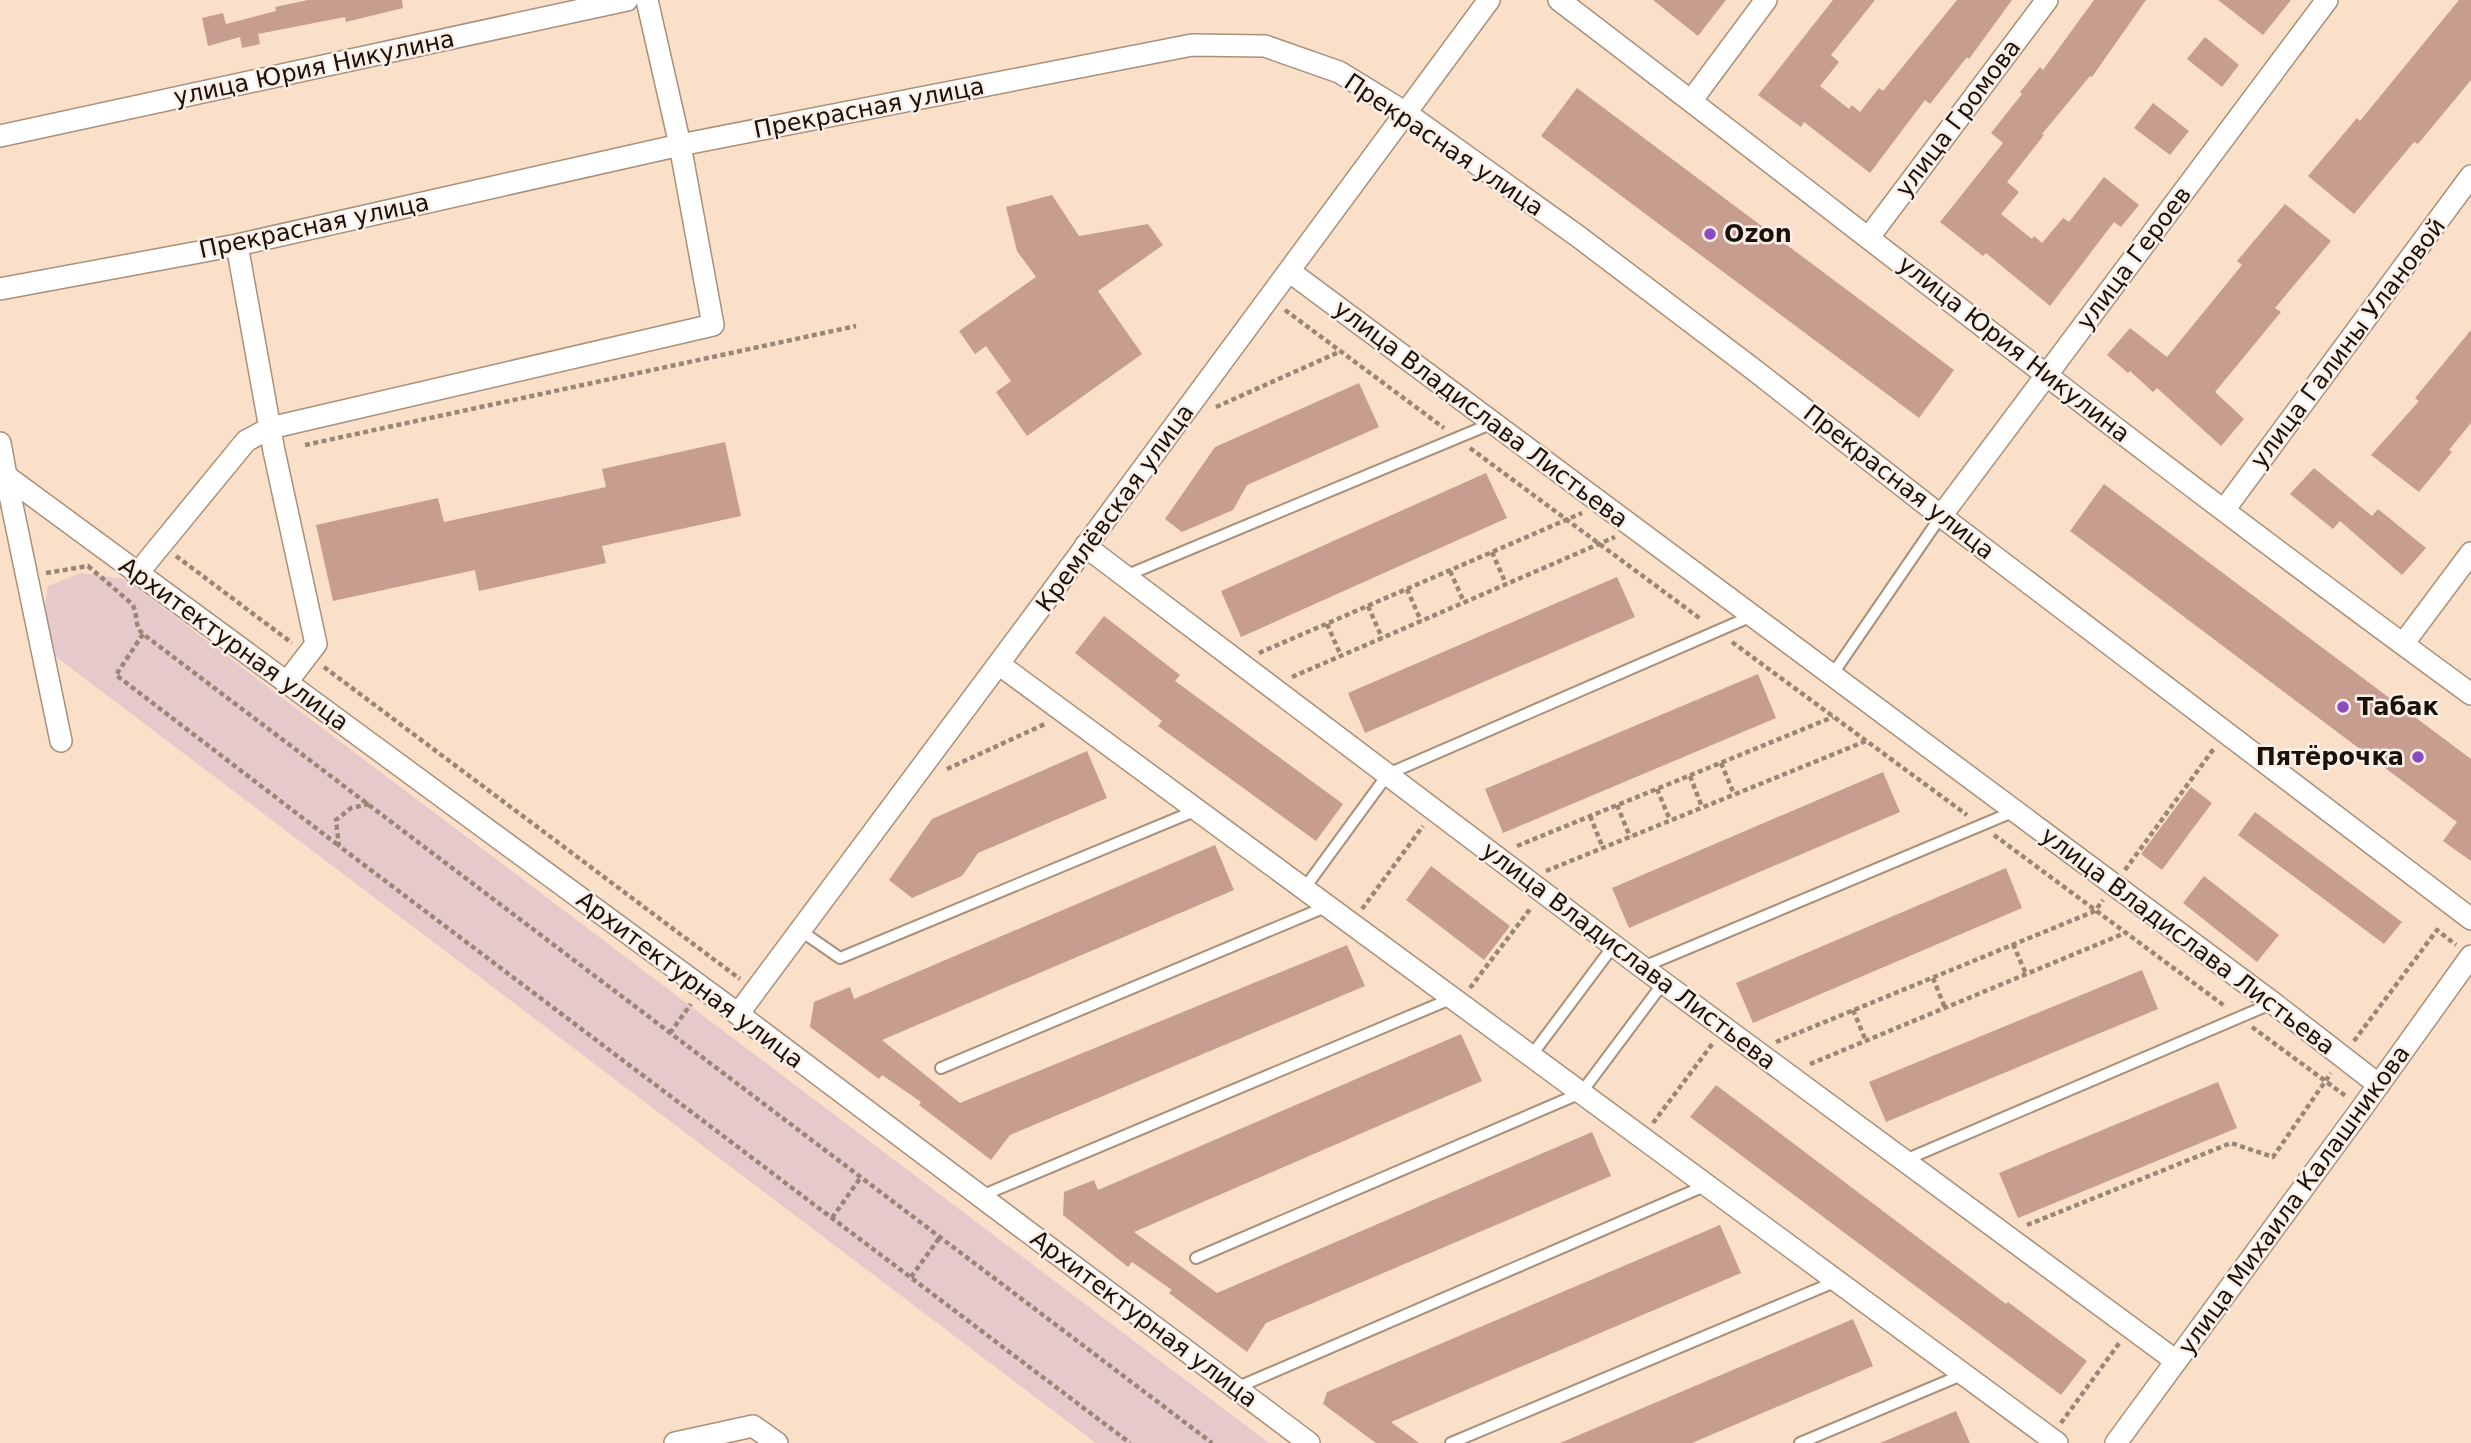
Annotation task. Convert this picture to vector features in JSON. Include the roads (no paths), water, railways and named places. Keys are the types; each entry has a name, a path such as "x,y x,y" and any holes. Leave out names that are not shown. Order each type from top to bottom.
{"street":[{"name":"улица Юрия Никулина","path":"0,136 627,0"},
{"path":"144,579 246,441 270,428 713,325 680,145 647,0"},
{"name":"Кремлёвская улица","path":"738,1014 1000,665 1489,0"},
{"name":"улица Юрия Никулина","path":"1559,0 1869,236 2046,376 2471,694"},
{"path":"1691,101 1766,0"},
{"name":"улица Громова","path":"1869,236 2047,0"},
{"name":"улица Героев","path":"1941,516 2327,0"},
{"name":"Прекрасная улица","path":"0,289 237,244 680,145 1192,45 1265,46 1339,72 1406,113 1579,237 2471,919"},
{"name":"улица Галины Улановой","path":"2224,510 2471,176"},
{"path":"237,244 274,451 316,644 287,681"},
{"name":"улица Владислава Листьева","path":"1289,271 2273,1003 2379,1085"},
{"path":"0,443 61,741"},
{"name":"Архитектурная улица","path":"6,476 738,1014 1309,1443"},
{"name":"улица Владислава Листьева","path":"1085,546 1642,967 2176,1362"},
{"path":"2403,644 2471,552"},
{"path":"1000,665 2053,1440"},
{"name":"улица Михаила Калашникова","path":"2116,1443 2379,1085 2467,952"},
{"path":"674,1443 753,1426 777,1443"}],"lane":[{"path":"1125,576 1493,423"},
{"path":"1832,675 1941,516"},
{"path":"1304,889 1388,774 1752,616"},
{"path":"801,931 840,958 1197,810"},
{"path":"1642,967 2015,811"},
{"path":"941,1068 1328,906"},
{"path":"1531,1056 1614,945"},
{"path":"1196,1258 1581,1093 1664,982"},
{"path":"980,1196 1456,1001"},
{"path":"1905,1160 2273,1003"},
{"path":"1236,1388 1707,1185"},
{"path":"1451,1443 1838,1281"},
{"path":"1800,1443 1964,1374"}],"place":[{"name":"Ozon","path":"1710,234"},
{"name":"Табак","path":"2343,707"},
{"name":"Пятёрочка","path":"2418,757"}]}
